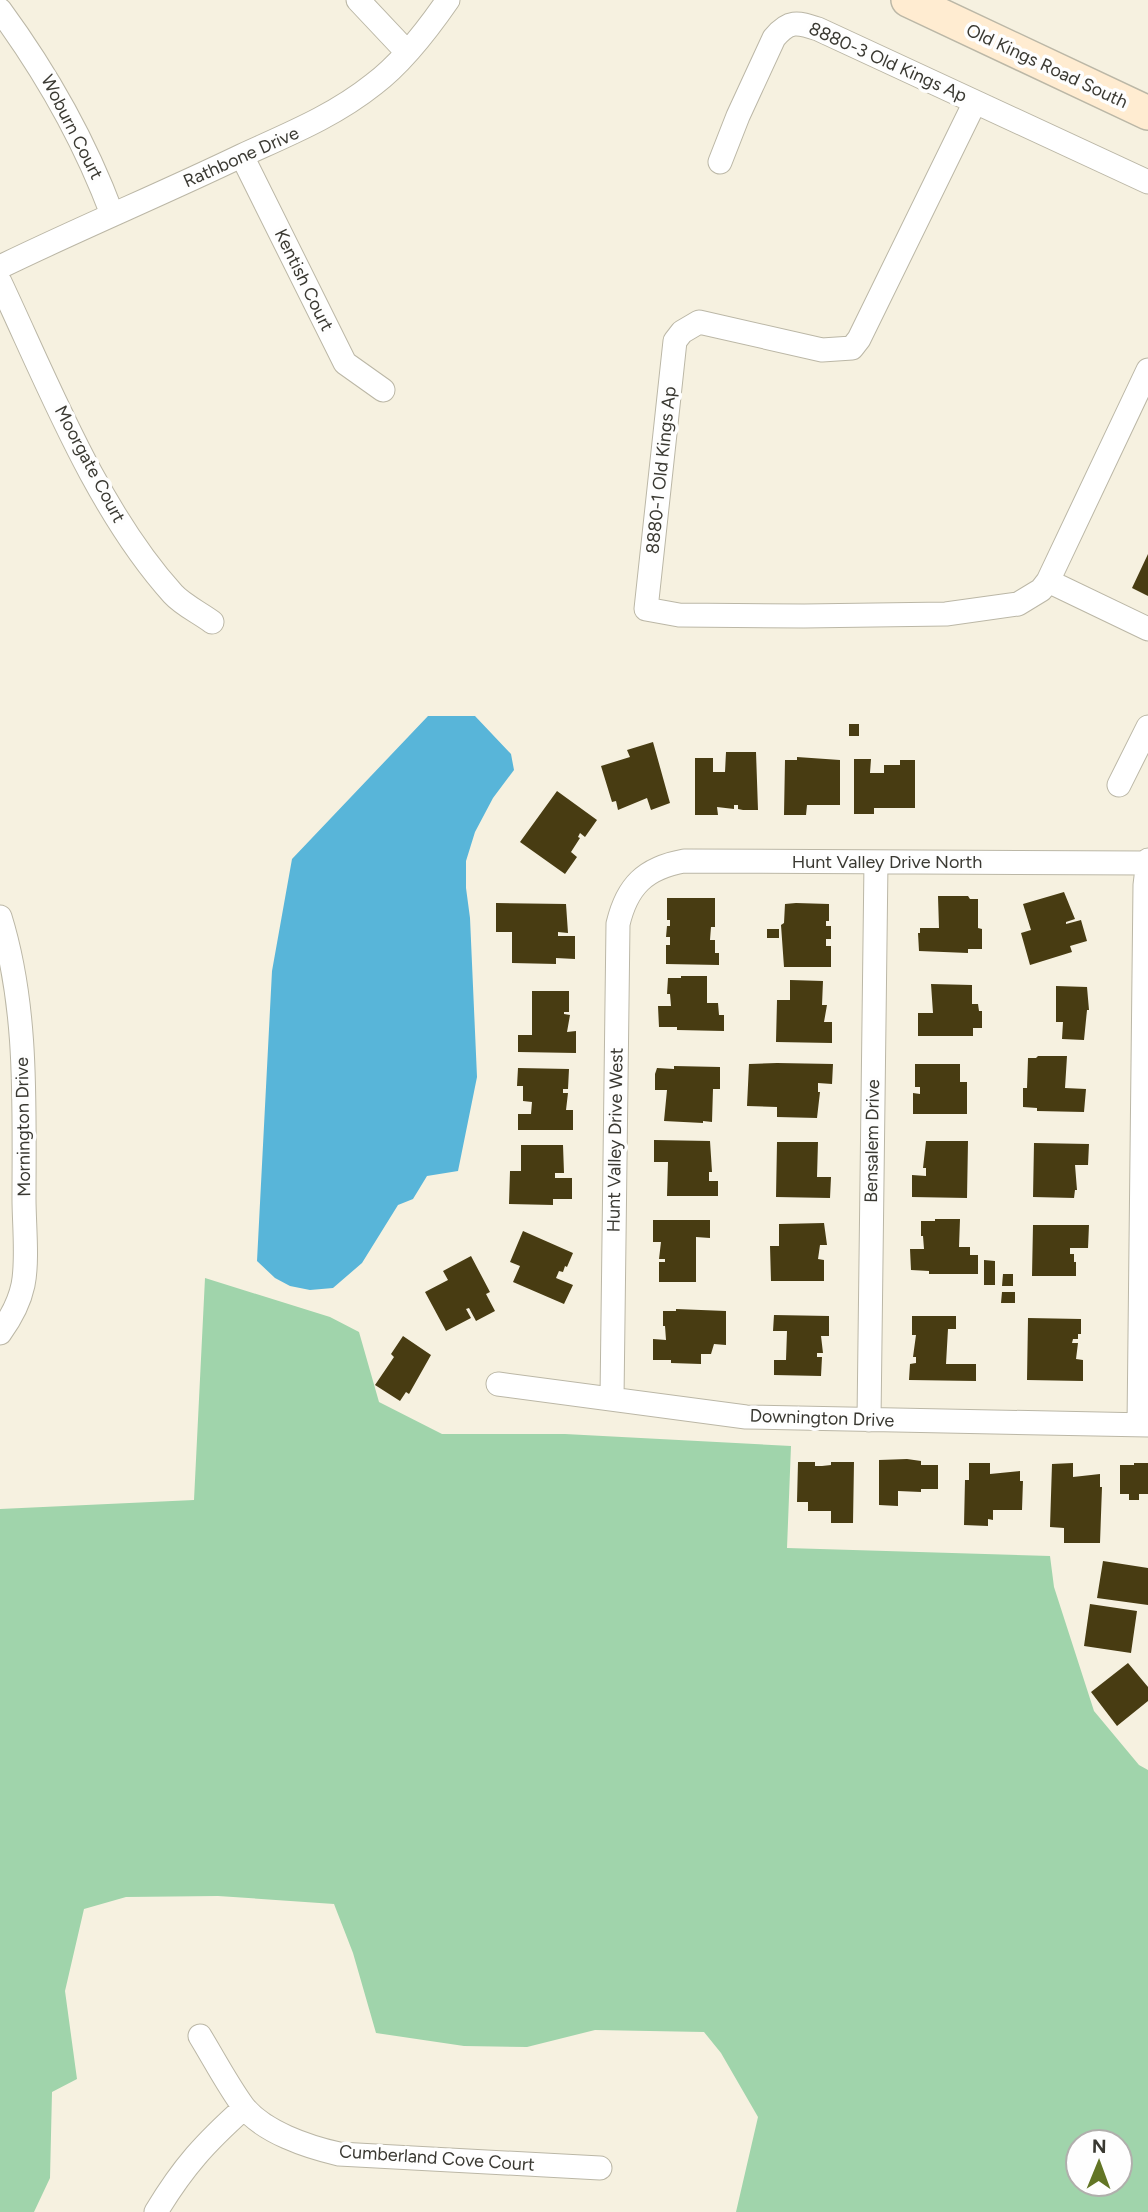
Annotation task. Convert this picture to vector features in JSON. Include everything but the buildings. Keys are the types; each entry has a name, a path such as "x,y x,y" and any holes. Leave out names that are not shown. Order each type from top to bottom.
{"street":[{"path":"358,0 406,51"},
{"name":"Rathbone Drive","path":"0,267 333,113 375,84 431,25 448,0"},
{"name":"Old Kings Road South","path":"908,0 1148,113"},
{"name":"Woburn Court","path":"0,10 44,72 73,122 112,214"},
{"name":"8880-3 Old Kings Ap","path":"720,162 774,38 782,28 797,22 818,29 975,102"},
{"path":"975,102 1148,182"},
{"name":"8880-1 Old Kings Ap","path":"975,102 859,339 852,348 822,350 699,322 682,331 675,341 646,608 679,615 804,617 946,614 1018,604 1041,590 1048,581 1148,370"},
{"name":"Kentish Court","path":"242,156 345,363 383,390"},
{"name":"Moorgate Court","path":"0,282 64,418 98,484 131,539 175,596 212,622"},
{"path":"1048,581 1148,629"},
{"path":"1119,785 1148,727"},
{"name":"Hunt Valley Drive North","path":"635,886 650,872 667,864 684,861 1147,862"},
{"name":"Bensalem Drive","path":"869,1420 876,862"},
{"path":"1143,1425 1147,862"},
{"name":"Hunt Valley Drive West","path":"612,1398 618,924 622,907 635,886"},
{"name":"Mornington Drive","path":"0,917 8,944 20,1027 24,1107 23,1283 15,1312 0,1333"},
{"name":"Downington Drive","path":"498,1384 746,1417 1143,1425"},
{"name":"Cumberland Cove Court","path":"200,2036 244,2108 270,2128 303,2145 339,2154 600,2168"},
{"path":"156,2212 177,2177 206,2142 244,2108"}],"green space":[{"path":"205,1278 330,1317 359,1332 379,1402 442,1434 565,1434 791,1446 787,1548 1050,1556 1054,1587 1094,1711 1139,1765 1148,1770 1148,2212 736,2212 758,2117 721,2053 704,2032 595,2030 527,2047 464,2046 376,2033 353,1953 334,1904 218,1896 126,1897 84,1909 65,1991 77,2079 52,2092 50,2178 34,2212 0,2212 0,1509 194,1500"}],"water":[{"path":"428,716 475,716 511,754 514,770 493,798 475,832 466,861 477,1077 458,1171 427,1176 413,1199 398,1205 362,1263 333,1288 310,1290 290,1286 275,1278 257,1261 272,971 292,859"}]}
